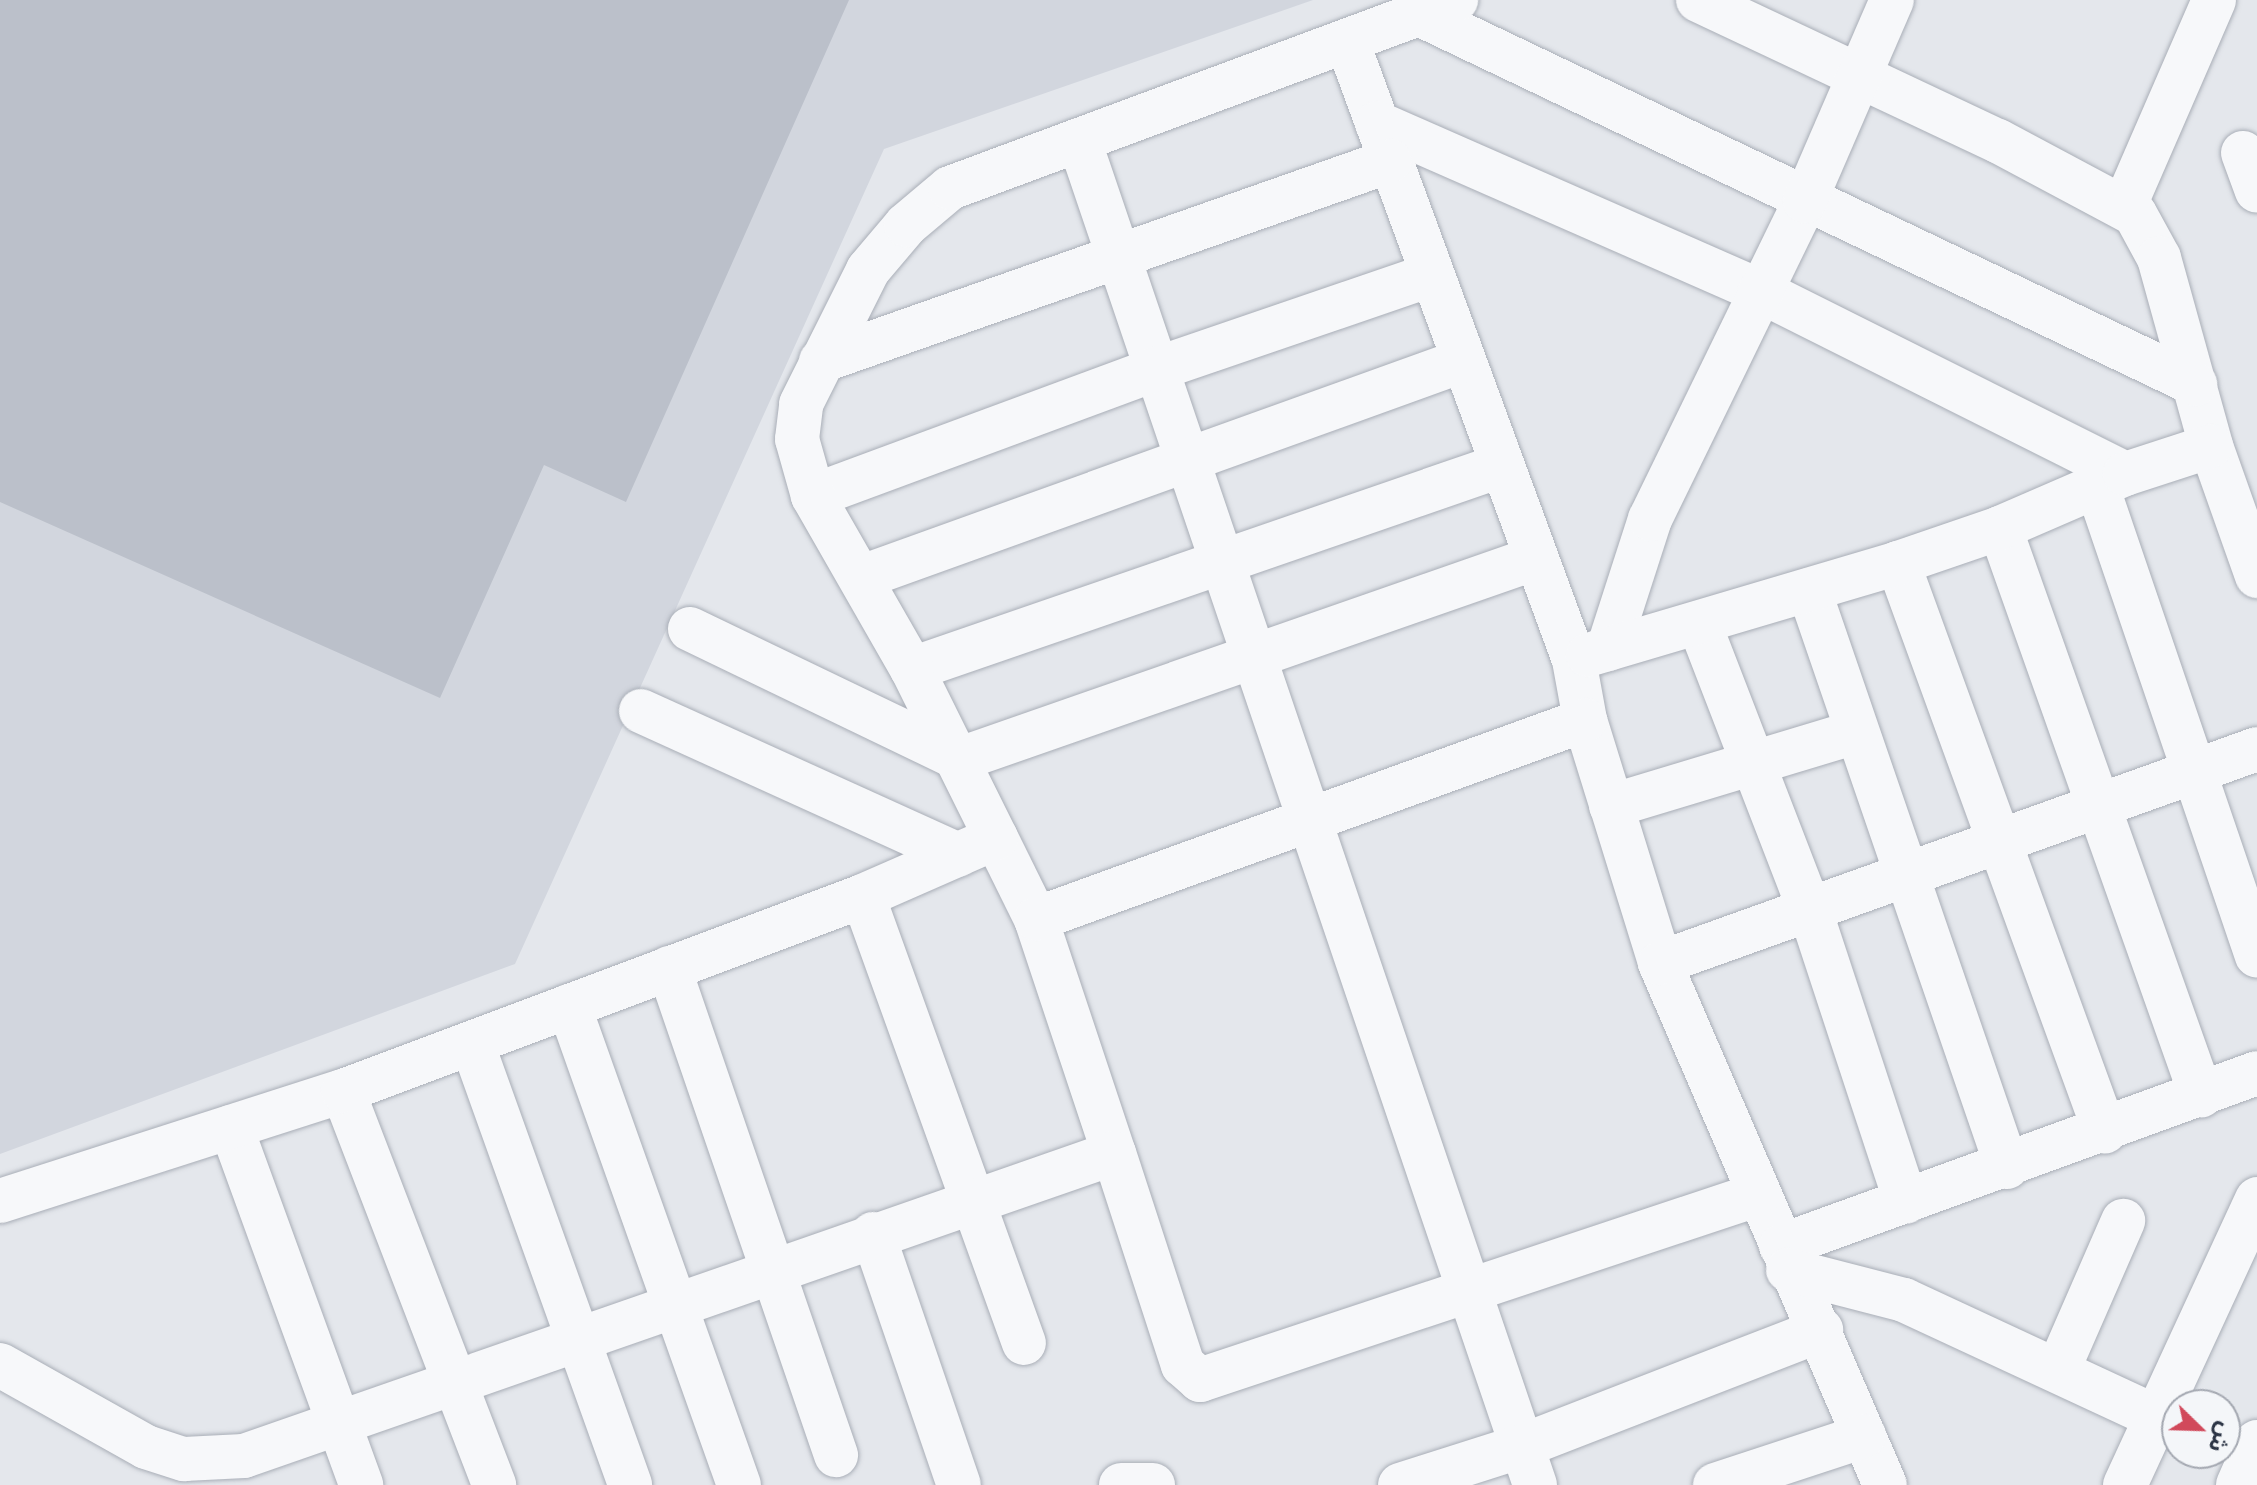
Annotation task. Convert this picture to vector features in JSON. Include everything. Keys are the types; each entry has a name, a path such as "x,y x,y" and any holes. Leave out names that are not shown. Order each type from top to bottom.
{"street":[{"path":"1698,0 1860,74 2125,205 2145,226 2159,258 2211,446 2257,576"},
{"path":"1885,1485 1821,1330 1784,1258 1660,963 1585,720 1591,654 1650,519 1805,201 1892,0"},
{"path":"2125,205 2214,0"},
{"path":"1759,1194 1200,1380 1183,1365 1036,919 977,846 960,759 862,577 843,553 813,496 797,439 801,404 868,270 906,225 950,188 1438,7 1805,201 2195,384"},
{"path":"1347,41 1536,558 1591,654"},
{"path":"1079,140 1529,1466"},
{"path":"821,361 1119,259 1384,142 1760,291 2111,480 2195,772 2257,956"},
{"path":"813,496 1156,369 1431,275"},
{"path":"862,577 1462,361"},
{"path":"1591,654 1898,563 2000,528 2111,480 2211,446"},
{"path":"912,669 1220,558 1500,466"},
{"path":"2000,528 2201,1095"},
{"path":"690,629 960,759 1253,654 1536,558"},
{"path":"1898,563 2105,1132"},
{"path":"1809,590 2007,1167"},
{"path":"1699,623 1810,910 1906,1202"},
{"path":"641,711 977,846"},
{"path":"1036,919 1585,720"},
{"path":"1611,806 1856,732"},
{"path":"1660,963 2099,809 2257,749"},
{"path":"0,1201 343,1091 863,896 977,846"},
{"path":"863,896 1024,1343"},
{"path":"669,968 836,1455"},
{"path":"569,1006 672,1304 739,1485"},
{"path":"472,1043 630,1485"},
{"path":"1784,1258 1906,1202 2105,1132 2257,1073"},
{"path":"343,1091 494,1485"},
{"path":"231,1127 361,1485"},
{"path":"7,1376 146,1447 184,1459 249,1470 339,1427 576,1339 971,1199 1114,1153"},
{"path":"2179,1389 2257,1199"},
{"path":"2058,1370 2123,1221"},
{"path":"873,1234 959,1485"},
{"path":"1784,1258 1904,1300 2161,1420"},
{"path":"1400,1485 1529,1466 1821,1330"},
{"path":"2125,1485 2161,1430"},
{"path":"1715,1485 1864,1436"},
{"path":"1121,1485 1153,1485"}],"shaded area":[{"path":"0,0 1313,0 884,149 515,964 0,1154"}],"building":[{"path":"0,0 849,0 626,502 544,465 440,698 0,502"}]}
